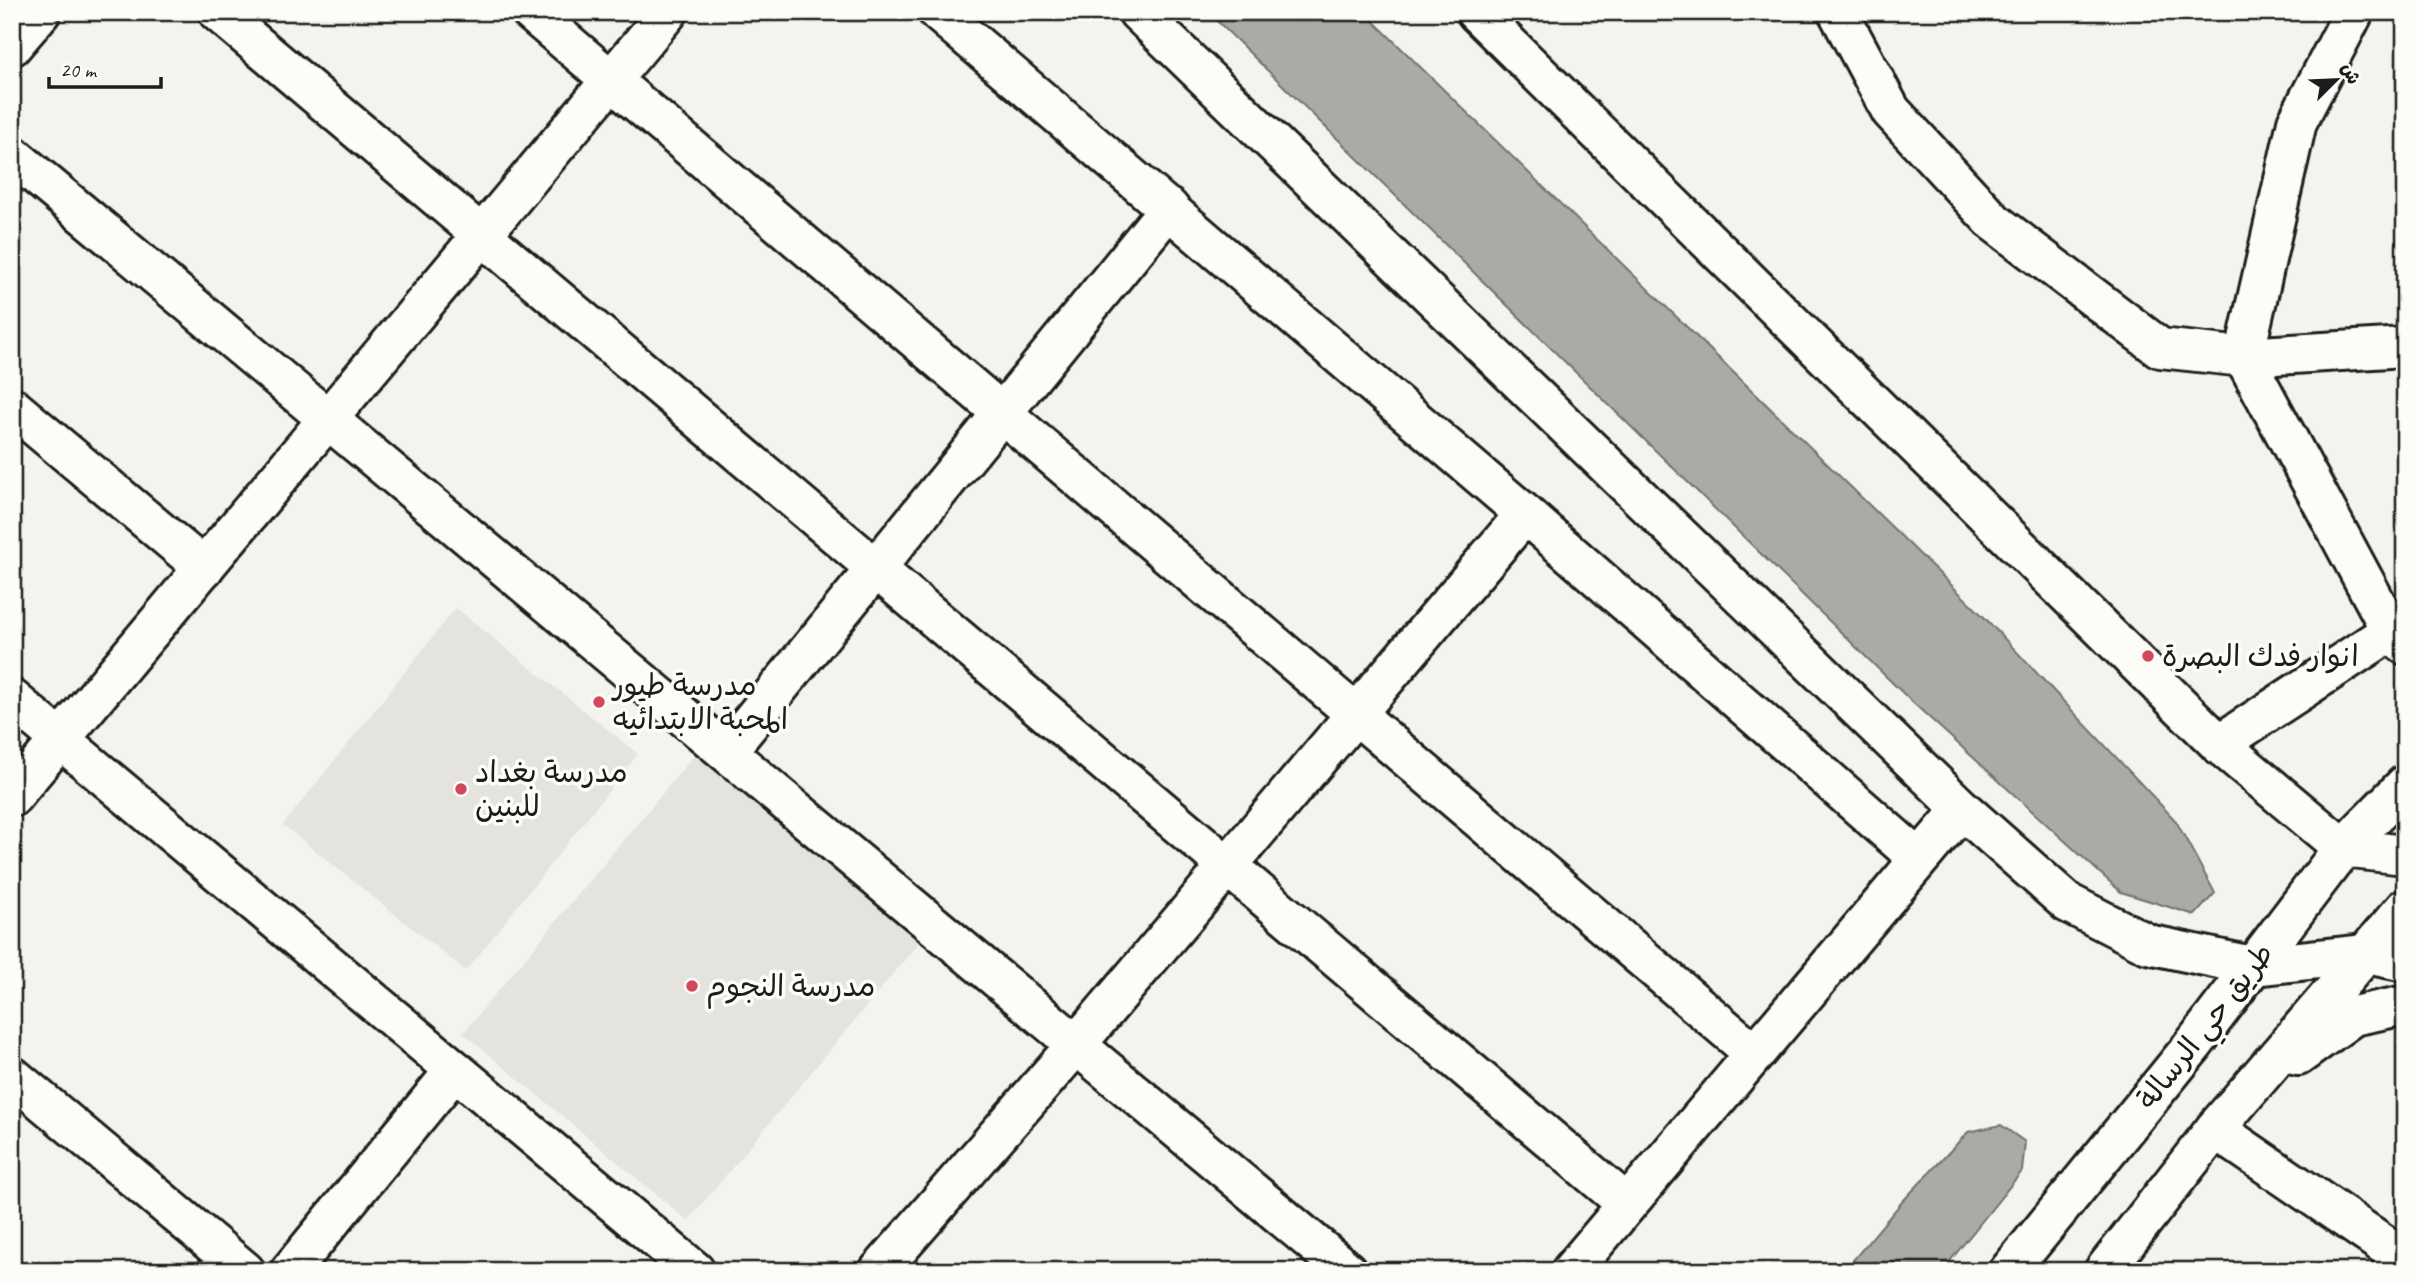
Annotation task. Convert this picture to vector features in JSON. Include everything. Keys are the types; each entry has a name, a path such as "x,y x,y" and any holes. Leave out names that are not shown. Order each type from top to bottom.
{"street":[{"path":"12,46 41,12"},
{"path":"218,12 1627,1204"},
{"path":"531,12 1755,1054"},
{"path":"12,797 668,12"},
{"path":"938,12 1525,514 1919,859"},
{"path":"1138,12 1962,809 2068,903 2148,944 2252,965 2366,954 2405,962"},
{"path":"1476,12 2219,744 2343,848 2405,855"},
{"path":"1838,12 1891,111 1994,222 2160,348 2244,357 2405,348"},
{"path":"2219,744 2398,638 2244,357 2297,122 2354,12"},
{"path":"12,155 1347,1271"},
{"path":"727,751 1169,208"},
{"path":"12,407 204,568"},
{"path":"879,1271 1076,1045 1525,514"},
{"path":"12,699 695,1271"},
{"name":"طريق حي الرسالة","path":"2009,1271 2194,1044 2343,848 2405,785"},
{"path":"1571,1271 1962,809"},
{"path":"2104,1271 2215,1129 2405,908"},
{"path":"2215,1129 2304,1051 2353,1016 2405,1005"},
{"path":"290,1271 455,1070"},
{"path":"12,1076 243,1270"},
{"path":"2215,1129 2405,1259"}],"shaded area":[{"path":"1208,12 1364,12 1984,617 2176,821 2215,893 2195,915 2121,892 1910,700"},
{"name":"مدرسة بغداد للبنين","path":"456,608 638,754 466,971 283,825"},
{"name":"مدرسة النجوم","path":"697,752 922,939 688,1221 463,1033"},
{"path":"2001,1125 2025,1142 2022,1171 1942,1271 1844,1271 1902,1202 1968,1132"}],"place":[{"name":"انوار فدك البصرة","path":"2148,656"},
{"name":"مدرسة طيور المحبة الابتدائيه","path":"599,702"},
{"name":"مدرسة بغداد للبنين","path":"461,789"},
{"name":"مدرسة النجوم","path":"692,986"}]}
